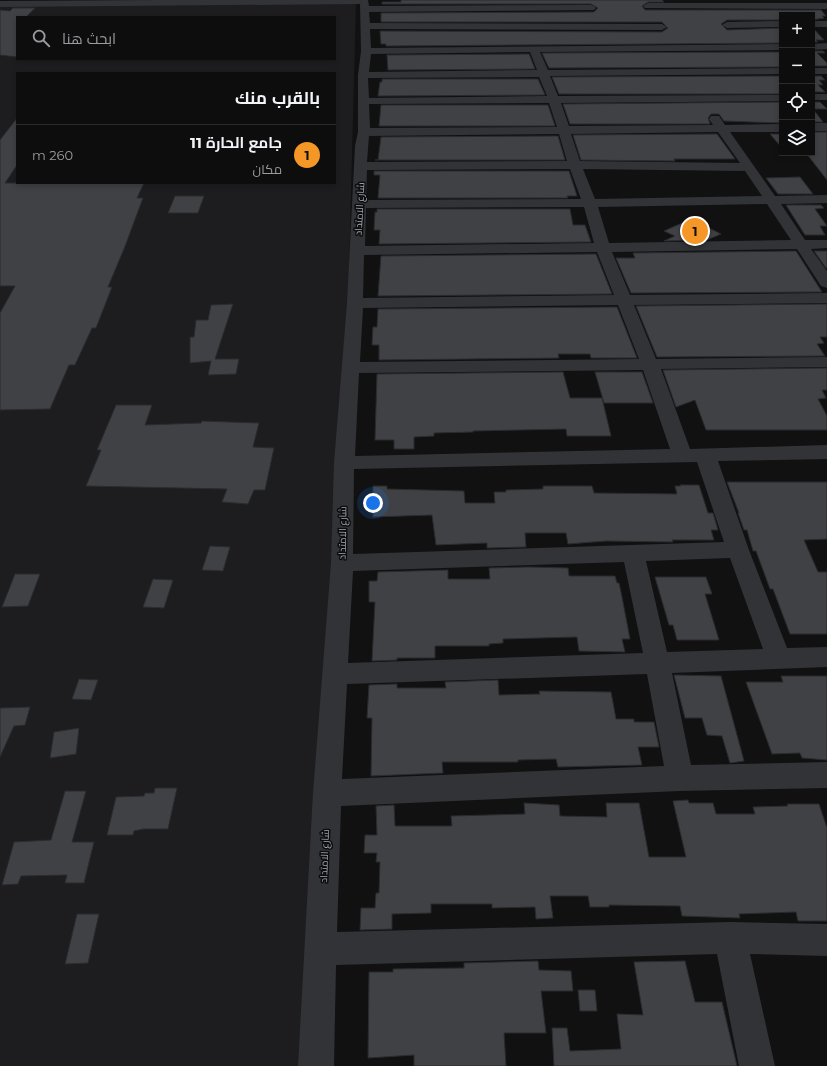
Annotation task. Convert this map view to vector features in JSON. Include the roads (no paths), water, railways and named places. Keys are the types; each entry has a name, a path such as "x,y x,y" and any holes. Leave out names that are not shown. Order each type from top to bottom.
{"street":[{"path":"0,4 32,2 164,1 364,9 512,26 662,27"},
{"path":"646,3 709,6 776,3 827,6"},
{"path":"646,3 662,27 682,72 827,282"},
{"path":"364,9 505,4 589,4 600,27"},
{"path":"505,4 512,26 544,74 575,165 590,203 603,247 626,301 682,454"},
{"path":"709,6 744,47"},
{"name":"شارع الامتداد","path":"316,1066 327,793 336,674 342,563 344,463 355,303 361,146 364,132 363,75 366,51 364,9"},
{"path":"722,20 779,24"},
{"path":"815,24 827,24"},
{"path":"815,46 827,46"},
{"path":"366,51 779,47"},
{"path":"363,75 779,71"},
{"path":"815,71 827,71"},
{"path":"815,97 827,97"},
{"path":"364,101 779,98"},
{"path":"815,128 827,127"},
{"path":"364,132 779,128"},
{"path":"361,166 575,165 749,167"},
{"path":"359,204 590,203 827,199"},
{"path":"357,251 827,244"},
{"path":"355,303 827,298"},
{"path":"350,368 827,362"},
{"path":"344,463 682,454 827,452"},
{"path":"704,454 779,659"},
{"path":"342,563 738,550"},
{"path":"633,553 657,662 680,778"},
{"path":"336,674 827,657"},
{"path":"327,793 680,778 826,779"},
{"path":"730,938 757,1066"},
{"path":"320,949 730,938 827,940"}],"place":[{"name":"جامع الحارة 11","path":"695,231"}]}
